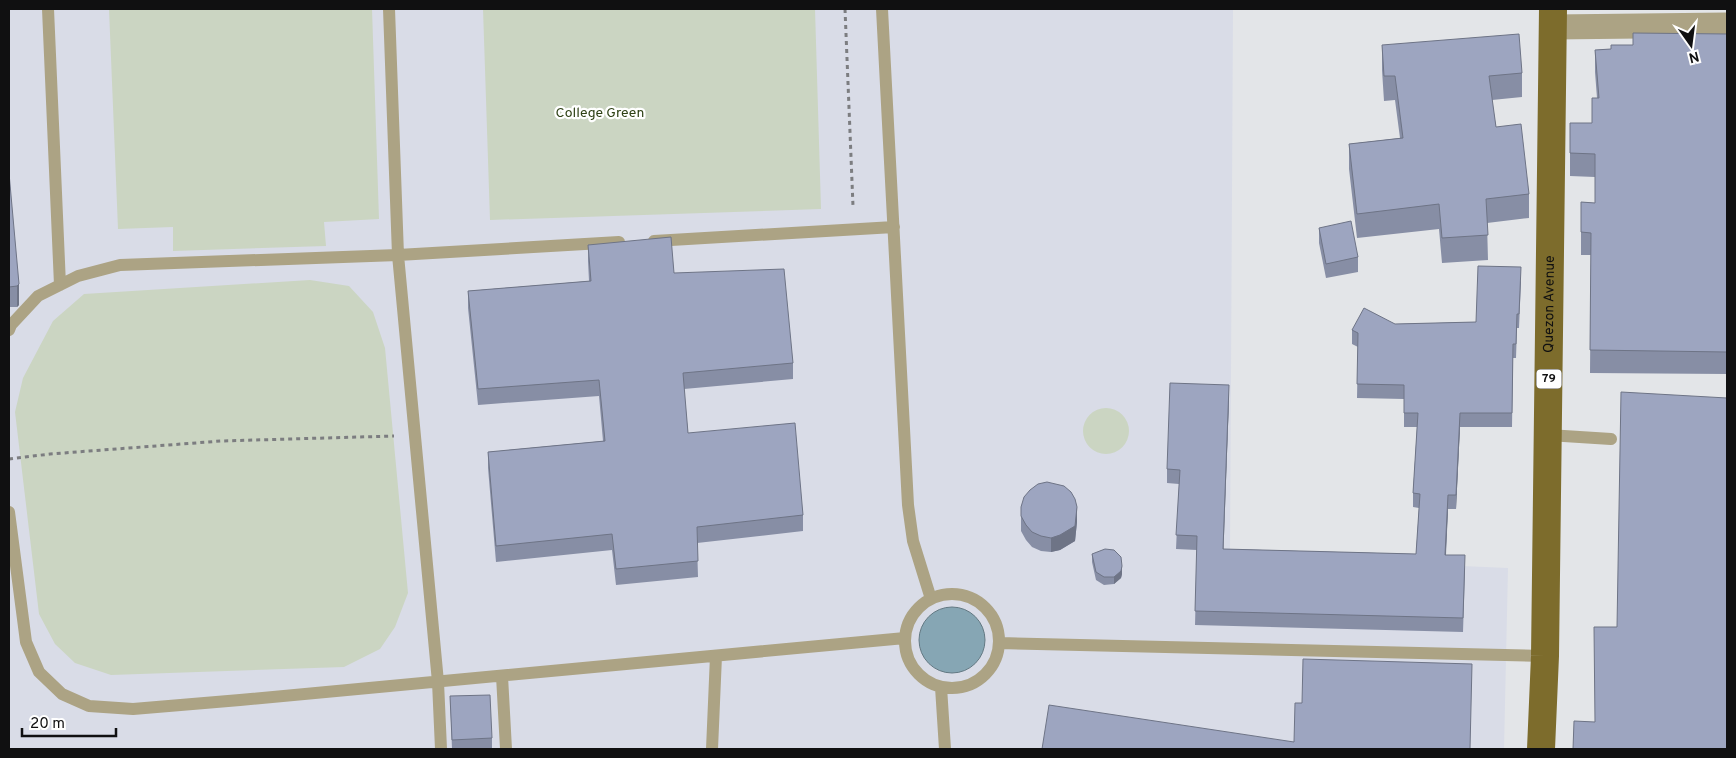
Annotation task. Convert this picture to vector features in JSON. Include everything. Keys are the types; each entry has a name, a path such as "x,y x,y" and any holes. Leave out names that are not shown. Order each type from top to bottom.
{"main road":[{"name":"Quezon Avenue","path":"1541,749 1545,656 1553,18"}],"street":[{"path":"1553,18 1727,25"}],"lane":[{"path":"48,9 60,285"},
{"path":"389,9 398,254 438,682 441,749"},
{"path":"882,9 908,505 913,541 931,599"},
{"path":"9,330 11,325 38,296 78,276 120,265 398,254 894,227"},
{"path":"1548,435 1611,439"},
{"path":"9,512 26,642 32,657 39,672 62,694 89,706 133,709 905,638"},
{"path":"945,594 959,594 972,598 984,606 993,616 998,629 1000,643 997,656 991,669 981,679 969,686 941,687 929,683 918,675 911,664 906,652 905,638 907,626 921,606 931,599 945,594"},
{"path":"1000,643 1545,656"},
{"path":"712,749 716,656"},
{"path":"502,676 506,749"},
{"path":"941,687 945,749"}],"path":[{"path":"845,9 854,230"},
{"path":"9,459 50,454 221,441 415,435"}],"shaded area":[{"path":"9,9 1233,9 1230,556 1508,568 1504,749 9,749"}],"green space":[{"path":"109,9 372,9 379,219 324,222 326,246 173,251 173,227 118,229"},
{"name":"College Green","path":"483,9 815,9 821,209 490,220"},
{"path":"310,280 349,286 373,312 385,348 408,593 395,627 380,649 344,667 111,675 75,663 55,644 39,614 15,412 23,378 53,321 84,294"},
{"path":"1111,408 1115,409 1125,418 1128,422 1128,440 1119,450 1111,454 1101,454 1093,450 1084,440 1083,426 1087,418 1097,409"}],"water":[{"path":"952,607 965,610 975,617 982,627 985,640 982,653 975,663 965,670 952,673 939,670 929,663 922,653 919,640 922,627 929,617 939,610"}],"building":[{"path":"1633,33 1727,34 1727,352 1590,350 1591,233 1581,232 1581,202 1595,203 1595,154 1570,153 1570,123 1592,123 1592,98 1599,98 1595,50 1611,49 1611,45 1633,45"},
{"path":"1519,34 1522,73 1489,76 1496,127 1521,124 1529,194 1486,199 1488,235 1442,238 1439,204 1357,214 1349,144 1403,138 1395,76 1384,76 1382,45"},
{"path":"9,173 19,284 9,287"},
{"path":"1351,221 1358,257 1326,264 1319,228"},
{"path":"671,237 674,273 784,269 793,363 683,373 688,433 795,423 803,515 697,527 698,561 616,569 612,534 496,546 488,452 605,441 599,380 478,389 468,291 591,281 588,245"},
{"path":"1478,266 1521,267 1516,344 1513,344 1512,413 1460,413 1456,495 1448,495 1445,555 1465,555 1463,618 1195,611 1197,536 1176,535 1180,470 1167,469 1170,383 1229,385 1223,549 1416,554 1420,494 1413,493 1418,413 1404,413 1404,385 1357,384 1358,333 1352,330 1364,308 1395,324 1476,322"},
{"path":"1621,392 1727,398 1727,749 1573,749 1574,721 1595,722 1594,627 1617,627"},
{"path":"1047,482 1064,486 1071,492 1077,507 1075,526 1051,538 1032,532 1021,516 1024,497 1038,484"},
{"path":"1105,549 1114,550 1121,557 1121,571 1114,577 1104,577 1096,572 1092,554"},
{"path":"1303,659 1472,664 1470,749 1042,749 1049,705 1294,742 1295,703 1302,703"},
{"path":"490,695 492,738 452,740 450,696"}]}
